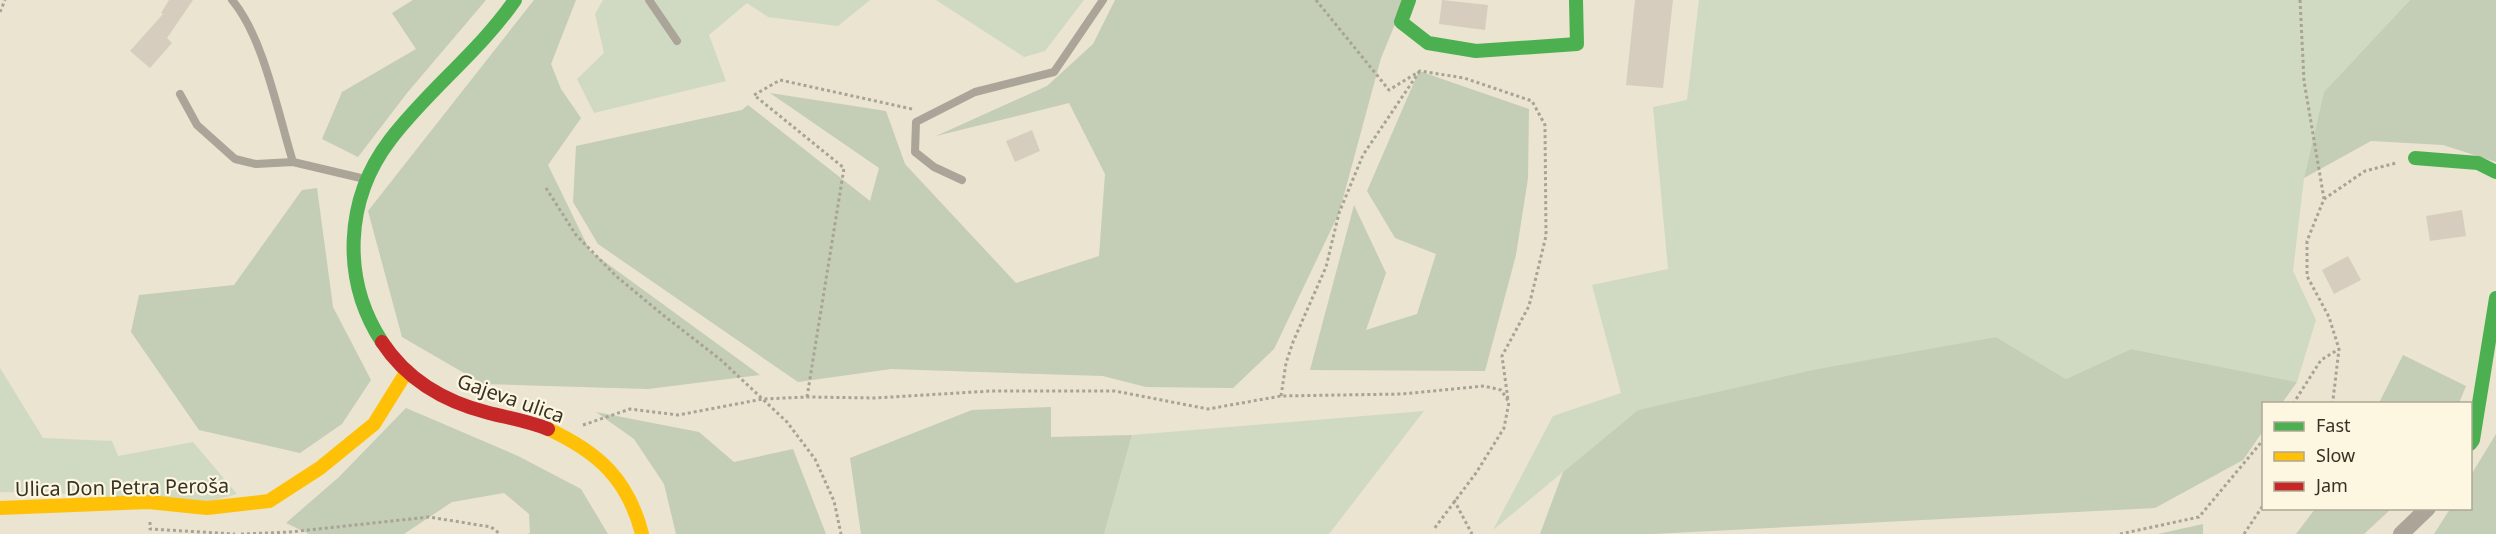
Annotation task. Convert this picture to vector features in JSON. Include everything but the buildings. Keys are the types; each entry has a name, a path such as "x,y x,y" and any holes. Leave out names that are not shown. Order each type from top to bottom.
{"street":[{"name":"Gajeva ulica","path":"515,0 489,34 405,121 380,153 366,179 353,225 351,260 359,294 371,324 385,347 407,371 437,393 482,412 525,421 557,434 593,454 615,473 632,499 642,534"},
{"path":"1409,0 1401,22 1428,43 1476,51 1577,44 1576,0"},
{"path":"2415,158 2478,163 2496,172"},
{"path":"2472,441 2496,298"},
{"name":"Ulica Don Petra Peroša","path":"0,508 148,502 207,508 268,501 320,468 374,424 407,371"},
{"path":"2401,534 2426,510"}],"lane":[{"path":"232,0 258,47 293,162"},
{"path":"649,0 677,41"},
{"path":"962,180 934,167 915,152 916,122 975,92 1054,72 1103,0"},
{"path":"180,94 197,125 235,159 256,164 293,162 366,179"}],"path":[{"path":"0,12 5,0"},
{"path":"1316,0 1389,90 1420,71 1464,78 1532,101 1545,125 1546,236 1529,306 1502,356 1509,402 1504,428 1476,473 1434,529"},
{"path":"2300,0 2304,81 2324,199 2307,242 2307,276 2329,317 2339,350 2332,402"},
{"path":"1281,396 1293,342 1326,267 1339,213 1363,155 1420,71"},
{"path":"807,397 844,168 754,95 780,80 932,114"},
{"path":"2324,199 2364,171 2415,158"},
{"path":"546,188 576,234 616,276 721,360 787,422 815,459 834,501 841,534"},
{"path":"2294,402 2321,360 2339,350"},
{"path":"557,434 630,410 678,414 763,399 807,397 875,398 991,391 1115,391 1208,409 1281,396 1402,394 1484,386 1501,390 1509,402"},
{"path":"2121,534 2199,517 2262,442"},
{"path":"1454,500 1472,534"},
{"path":"2244,534 2262,507"},
{"path":"241,534 290,532 429,518 491,527 500,534"}],"green space":[{"path":"413,0 486,0 407,93 358,157 322,139 342,92 416,49 392,13"},
{"path":"534,0 576,0 551,64 561,89 581,118 548,165 590,251 760,375 648,389 483,384 402,337 368,211"},
{"path":"603,0 870,0 838,26 768,17 747,3 709,35 726,81 594,113 577,79 604,53 595,14"},
{"path":"936,0 1084,0 1045,51 1024,57"},
{"path":"1115,0 1405,0 1381,58 1339,213 1274,349 1233,388 1146,387 1103,376 891,369 798,382 598,244 573,202 576,146 742,110 748,105 870,201 879,168 770,93 886,111 905,164 1016,283 1099,256 1105,174 1069,103 936,136 1047,86 1093,44"},
{"path":"1699,0 2410,0 2324,92 2304,178 2293,271 2316,320 2297,382 2131,349 2066,379 1996,337 1638,410 1493,530 1553,416 1621,393 1592,285 1668,269 1653,107 1687,100"},
{"path":"2410,0 2496,0 2496,162 2443,145 2371,141 2304,178 2324,92"},
{"path":"1419,71 1529,109 1528,178 1516,255 1485,371 1310,370 1354,205 1386,273 1366,330 1417,314 1436,254 1395,238 1367,191"},
{"path":"317,188 333,307 371,380 342,424 300,453 199,430 131,332 139,295 234,285 302,190"},
{"path":"1996,337 2066,379 2131,349 2297,382 2283,402 2262,402 2262,432 2243,460 2155,508 1652,534 1540,534 1563,472 1638,410 1818,369"},
{"path":"2403,355 2466,386 2459,402 2380,402"},
{"path":"0,368 43,438 112,441 118,456 193,442 237,494 205,503 76,494 0,492"},
{"path":"1051,407 1051,437 1132,435 1104,534 861,534 850,458 972,410"},
{"path":"406,408 518,456 581,489 608,534 527,534 530,533 529,514 504,493 452,502 404,534 309,534 286,523 339,477"},
{"path":"1424,411 1329,534 1104,534 1132,435"},
{"path":"596,412 699,432 734,462 793,449 826,534 676,534 664,484 634,439"},
{"path":"2496,434 2496,534 2434,534 2449,510 2472,510 2472,473"},
{"path":"2314,510 2390,510 2364,534 2296,534"},
{"path":"2203,524 2203,534 2158,534"}],"traffic: fast":[{"path":"382,342 369,318 360,292 355,266 354,240 357,213 364,188 375,163 390,140 420,104 486,37 515,0"},
{"path":"1409,0 1401,22 1428,43 1476,51 1577,44 1576,0"},
{"path":"2415,158 2478,163 2496,172"},
{"path":"2472,441 2496,298"}],"traffic: slow":[{"path":"0,508 148,502 207,508 269,501 320,468 374,424 407,371"},
{"path":"548,429 582,447 608,470 628,498 642,534"}],"traffic: jam":[{"path":"382,342 403,368 442,396 489,413 548,429"}]}
